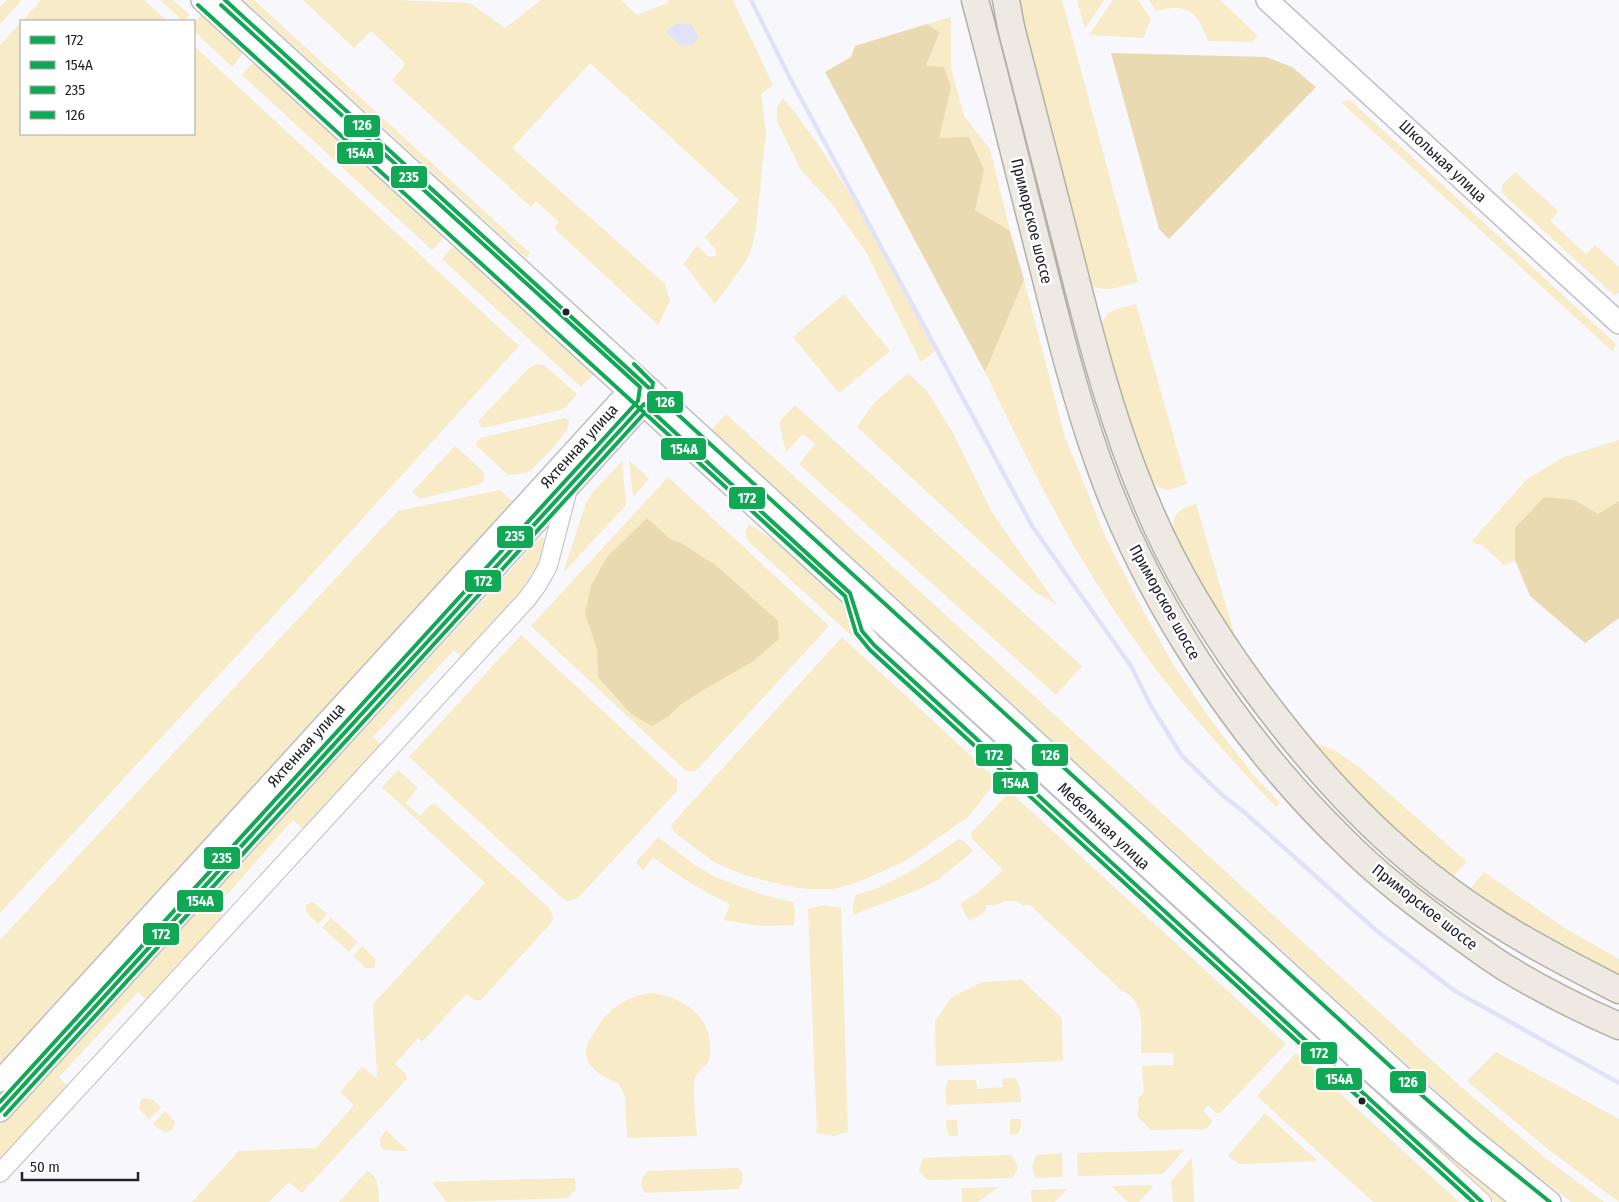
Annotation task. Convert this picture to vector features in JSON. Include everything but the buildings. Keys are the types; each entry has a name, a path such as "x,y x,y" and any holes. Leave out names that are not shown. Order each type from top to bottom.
{"main road":[{"name":"Приморское шоссе","path":"975,0 1056,320 1082,413 1099,464 1122,523 1163,605 1204,671 1246,730 1292,786 1341,839 1391,884 1444,925 1505,968 1579,1008 1619,1026"},
{"name":"Приморское шоссе","path":"1006,0 1011,27 1079,291 1110,403 1149,510 1190,592 1229,654 1276,718 1331,785 1369,822 1452,893 1502,927 1555,958 1619,990"}],"street":[{"name":"Мебельная улица","path":"202,0 1425,1098 1550,1202"},
{"name":"Мебельная улица","path":"225,0 850,593 1414,1111 1524,1202"},
{"name":"Школьная улица","path":"1266,0 1619,323"},
{"name":"Яхтенная улица","path":"0,1111 568,489 640,393"},
{"name":"Яхтенная улица","path":"0,1081 640,393"},
{"path":"0,1173 527,599 548,566 568,489"},
{"path":"850,593 862,631 874,645 1482,1202"}],"shaded area":[{"path":"7,0 22,0 0,24 0,7"},
{"path":"41,0 144,0 166,20 23,20"},
{"path":"160,0 173,0 190,15 182,20"},
{"path":"244,0 254,0 530,253 526,258"},
{"path":"303,0 395,0 470,3 505,28 541,0 621,0 637,15 668,3 667,0 733,0 773,85 761,94 766,132 756,229 752,247 746,261 715,304 684,264 697,245 709,257 716,256 716,250 705,237 739,200 590,63 512,148 665,284 670,301 658,325 554,228 559,222 536,201 531,207 392,80 406,64 371,31 354,48"},
{"path":"1015,0 1062,0 1138,282 1104,289 1092,286 1086,281"},
{"path":"1077,0 1104,0 1085,29"},
{"path":"1113,0 1138,0 1151,19 1143,38 1089,35"},
{"path":"1149,0 1220,0 1257,35 1253,42 1208,41 1200,23 1190,12 1176,8 1156,11"},
{"path":"203,13 243,50 241,56 232,67 195,32 195,22"},
{"path":"951,17 951,68 964,116 990,149 1010,231 974,211 984,170 938,138 951,87 926,66 940,32 927,24"},
{"path":"20,23 20,135 195,135 195,47 519,346 0,913 0,45"},
{"path":"927,24 940,32 926,66 944,67 951,87 939,138 969,137 984,170 975,210 1010,231 1024,280 985,372 825,72 851,57 855,46"},
{"path":"1111,53 1266,57 1292,67 1316,87 1169,239 1159,229"},
{"path":"257,63 443,234 442,240 432,250 242,75 250,65"},
{"path":"783,98 806,127 847,189 935,351 921,362 866,252 833,205 801,170 777,121 777,107"},
{"path":"1350,100 1616,344 1613,352 1341,102"},
{"path":"1515,172 1558,211 1550,221 1586,254 1595,245 1619,267 1619,292 1615,296 1501,192 1503,184"},
{"path":"457,246 595,373 581,387 442,259 451,248"},
{"path":"1024,280 1065,437 1105,536 1174,666 1208,716 1251,772 1280,803 1276,807 1189,710 1156,670 1119,617 1067,534 985,372"},
{"path":"844,294 890,351 839,393 793,337"},
{"path":"1136,304 1187,484 1169,490 1160,488 1152,483 1132,432 1102,335 1102,326 1107,315"},
{"path":"537,364 544,365 577,394 567,406 560,410 483,428 480,426 478,421 529,368"},
{"path":"908,373 927,391 953,433 993,514 1057,605 1035,592 857,427 873,404"},
{"path":"795,405 1082,666 1056,695 799,464 815,444 803,434 786,452 779,422"},
{"path":"726,414 1460,1086 1544,1157 1604,1202 1571,1202 1500,1147 1447,1101 712,429"},
{"path":"565,418 569,421 568,426 560,440 531,470 525,473 508,475 476,445 477,441 481,438"},
{"path":"1619,440 1619,501 1598,514 1575,500 1515,528 1515,560 1504,565 1482,545 1471,542 1527,479 1564,457"},
{"path":"455,446 484,472 484,480 481,484 420,499 412,492"},
{"path":"629,460 649,479 633,497"},
{"path":"622,461 626,505 563,573 586,503 593,492"},
{"path":"668,477 829,626 696,771 686,771 531,626"},
{"path":"500,490 512,501 488,538 0,1072 0,940 398,511"},
{"path":"1544,497 1575,500 1598,514 1619,501 1619,618 1585,643 1530,596 1515,560 1515,528"},
{"path":"1196,504 1237,643 1200,582 1173,532 1175,516 1181,510"},
{"path":"647,518 670,539 681,543 717,566 778,621 779,639 752,662 680,705 669,716 652,726 631,714 598,677 597,649 585,614 591,586 607,557"},
{"path":"749,524 786,548 835,593 863,646 748,541 745,532"},
{"path":"541,537 546,540 537,565 520,592 461,657 454,650 373,737 381,745 303,829 293,820 216,907 224,916 146,1000 138,992 59,1077 68,1087 0,1161 0,1125"},
{"path":"521,635 677,780 677,791 578,898 568,901 562,898 409,757"},
{"path":"842,637 997,780 968,817 905,861 861,881 835,889 807,889 782,885 741,874 714,862 674,832 671,825"},
{"path":"1309,741 1334,750 1359,767 1467,862 1453,876 1393,826 1343,779"},
{"path":"398,770 417,789 406,803 420,816 430,805 435,804 549,908 553,917 551,923 481,1000 474,1000 466,994 422,1042 418,1038 395,1064 405,1073 407,1079 302,1193 289,1182 269,1202 192,1202 239,1151 316,1148 354,1105 340,1092 362,1067 375,1077 377,1075 373,1004 485,883 382,787"},
{"path":"1010,792 1286,1044 1220,1113 1216,1113 1208,1105 1203,1111 1212,1122 1206,1129 1151,1130 1137,1116 1138,1099 1144,1092 1142,1066 1174,1065 1173,1053 1141,1053 1141,1017 1135,1001 1030,905 1023,905 1016,901 1005,901 997,905 986,905 985,912 969,921 960,904 981,890 1003,870 972,839 971,833"},
{"path":"658,837 696,866 715,877 760,894 793,902 795,911 794,925 759,926 724,920 730,904 690,883 653,857 643,870 637,864 637,861"},
{"path":"959,839 966,843 973,851 939,879 920,889 853,915 853,904 856,895 878,888 910,872"},
{"path":"1484,872 1566,929 1619,959 1619,976 1514,918 1471,888"},
{"path":"313,902 327,914 318,924 305,911 306,905"},
{"path":"824,905 841,908 848,1132 834,1136 817,1133 808,909"},
{"path":"331,918 358,942 349,952 322,927"},
{"path":"362,946 376,960 374,968 366,968 353,956"},
{"path":"1022,980 1062,1018 1063,1061 936,1066 935,1021 952,997 982,982"},
{"path":"651,993 670,997 688,1006 706,1027 709,1037 710,1057 696,1076 694,1082 697,1136 627,1138 625,1096 619,1084 598,1073 587,1060 586,1051 588,1043 605,1017 625,1001"},
{"path":"1496,1052 1619,1119 1619,1202 1549,1150 1467,1081"},
{"path":"1296,1053 1459,1202 1373,1202 1257,1096"},
{"path":"1015,1078 1020,1088 1021,1102 946,1105 945,1090 948,1080 976,1080 977,1089 1003,1087 1002,1079"},
{"path":"145,1098 153,1100 161,1107 149,1120 139,1108 141,1100"},
{"path":"1389,1101 1509,1202 1495,1202 1387,1103"},
{"path":"165,1111 175,1122 172,1130 166,1132 153,1124"},
{"path":"1265,1113 1318,1161 1239,1164 1228,1156"},
{"path":"1010,1119 1021,1119 1018,1134 1010,1135"},
{"path":"946,1120 957,1120 958,1136 950,1136"},
{"path":"386,1130 408,1151 384,1150 380,1145 380,1139"},
{"path":"1184,1150 1163,1174 1078,1176 1077,1153"},
{"path":"1062,1153 1063,1177 1035,1178 1032,1167 1036,1155"},
{"path":"1012,1155 1018,1167 1013,1178 927,1180 919,1170 923,1158"},
{"path":"1192,1158 1194,1202 1173,1202 1171,1181"},
{"path":"737,1168 742,1172 743,1180 739,1189 645,1193 641,1185 643,1177 648,1171"},
{"path":"367,1171 376,1180 379,1202 339,1202"},
{"path":"575,1178 576,1189 568,1198 446,1202 432,1182"},
{"path":"1154,1185 1139,1202 1128,1202 1111,1186"},
{"path":"998,1187 978,1202 962,1202 962,1188"},
{"path":"1067,1189 1055,1202 1032,1202 1031,1190"}],"water":[{"path":"675,24 691,24 699,37 692,45 680,45 666,32"}],"waterway":[{"path":"751,0 791,80 1032,526 1131,666 1151,706 1182,756 1222,795 1243,811 1377,931 1455,991 1619,1083"}],"transit line":[{"name":"126","path":"225,0 1425,1098 1550,1202"},
{"name":"154А","path":"198,5 845,596 856,633 870,650 1473,1202"},
{"name":"235","path":"0,1102 638,401 640,387 221,5"},
{"name":"154А","path":"5,1115 649,408 653,383 634,364"},
{"name":"172","path":"644,404 850,593"},
{"name":"172","path":"0,1111 644,404"},
{"name":"172","path":"850,593 862,631 874,645 1482,1202"}]}
